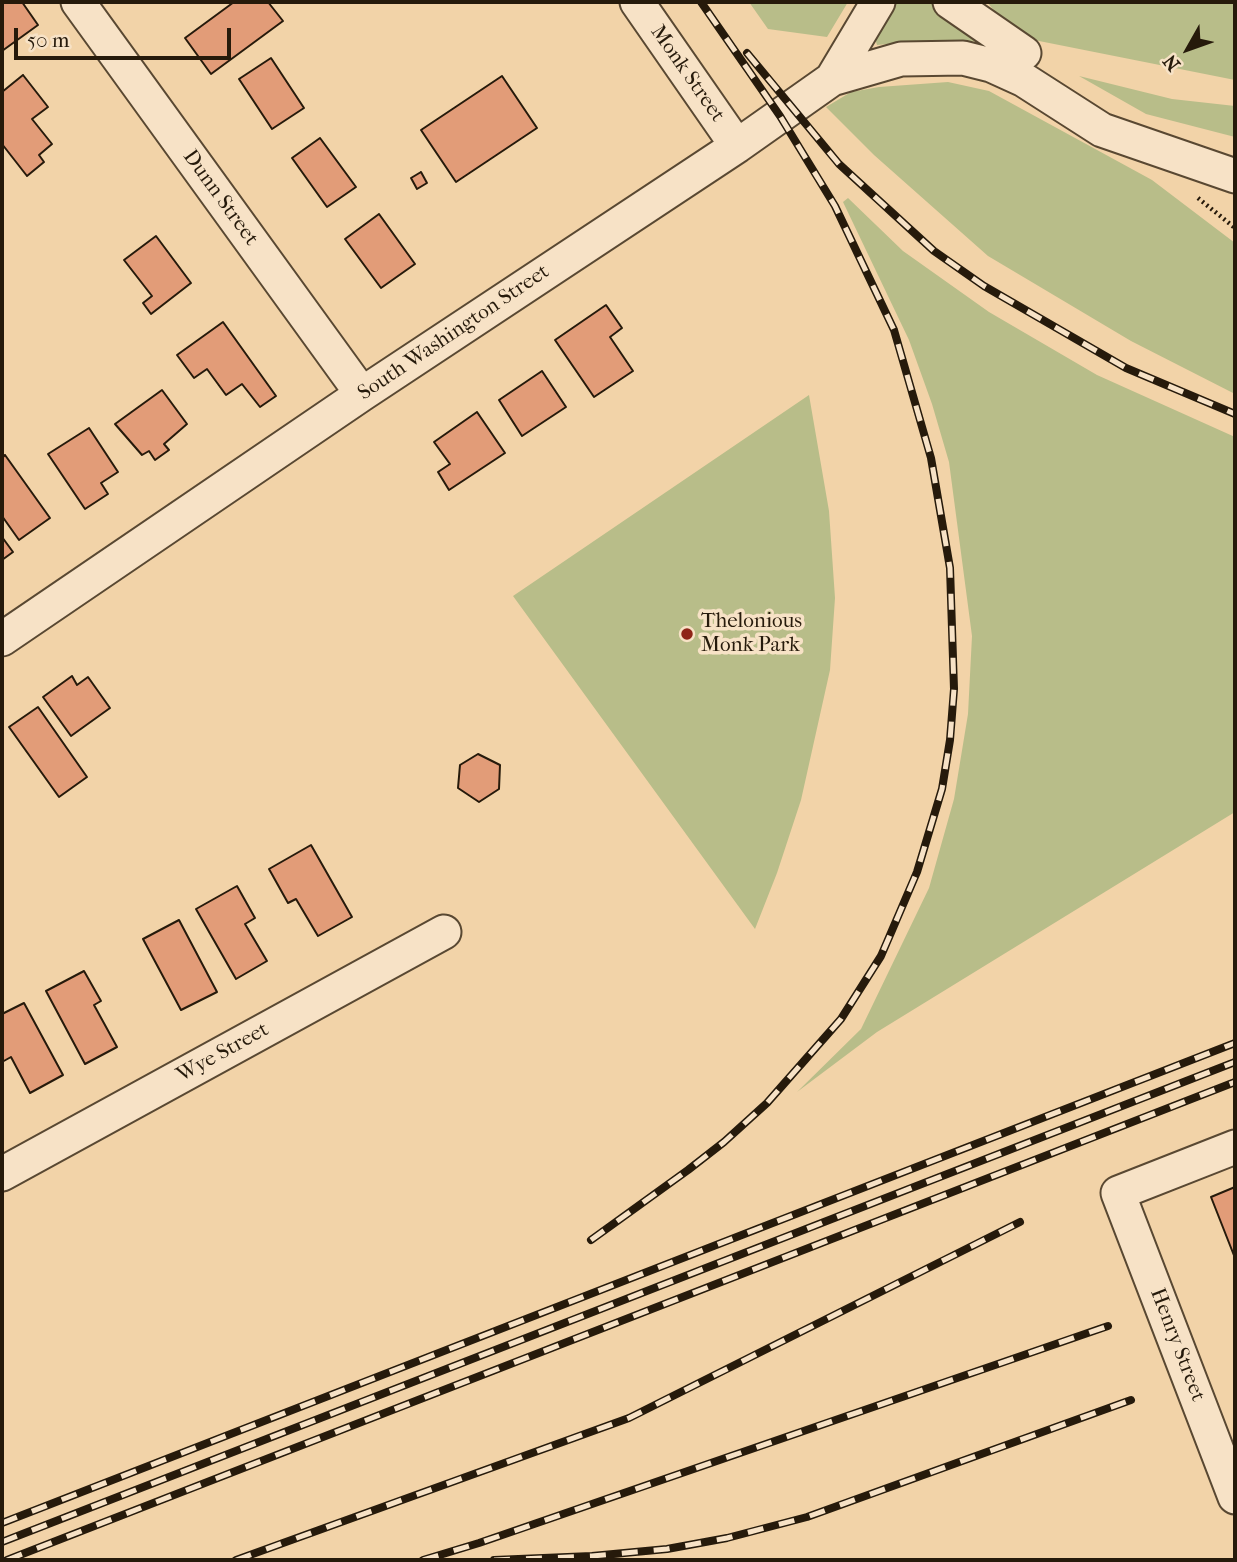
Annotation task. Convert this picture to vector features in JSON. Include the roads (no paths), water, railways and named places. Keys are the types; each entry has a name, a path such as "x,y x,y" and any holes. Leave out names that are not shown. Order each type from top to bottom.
{"street":[{"name":"Dunn Street","path":"78,2 362,394"},
{"name":"Monk Street","path":"637,2 737,146"},
{"name":"South Washington Street","path":"2,639 362,394 737,146 832,79 878,2"},
{"path":"950,2 1024,53"},
{"path":"832,79 901,60 963,58 991,65 1024,80 1102,130 1235,176"},
{"name":"Wye Street","path":"2,1174 444,932"},
{"name":"Henry Street","path":"1235,1147 1118,1193 1235,1497"}],"railway":[{"path":"591,1240 724,1142 767,1103 841,1019 881,956 917,872 942,789 950,740 954,689 950,568 931,458 894,330 835,206 780,116 701,2"},
{"path":"747,53 839,164 934,251 984,286 1126,368 1235,414"},
{"path":"2,1523 1235,1043"},
{"path":"2,1542 1235,1062"},
{"path":"7,1560 1235,1082"},
{"path":"236,1560 629,1418 1020,1222"},
{"path":"423,1560 1108,1326"},
{"path":"494,1560 592,1556 667,1549 727,1538 807,1517 1131,1400"}],"place":[{"name":"Thelonious Monk Park","path":"687,634"}]}
